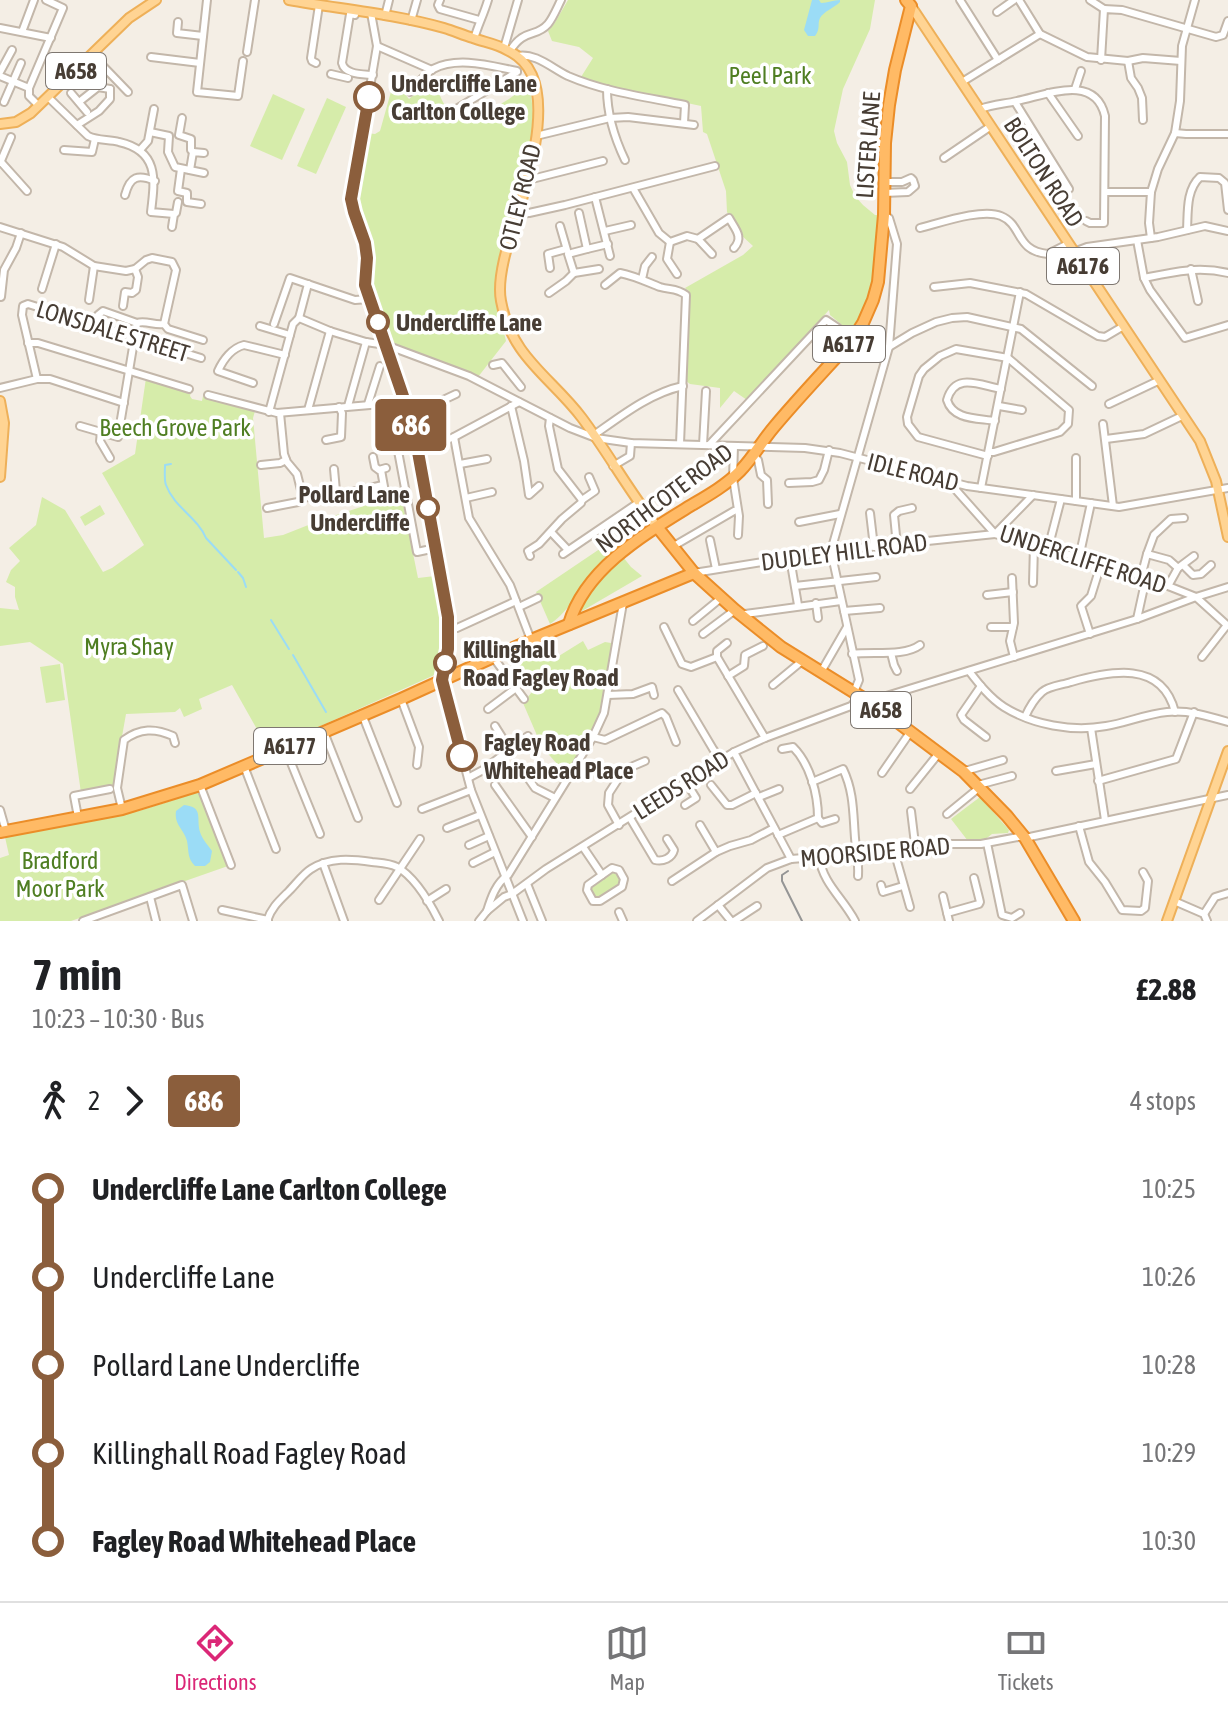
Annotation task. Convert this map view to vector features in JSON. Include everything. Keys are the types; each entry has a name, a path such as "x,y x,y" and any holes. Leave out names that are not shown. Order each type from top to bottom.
{"highway":[{"name":"LISTER LANE","path":"884,215 889,105 909,2"},
{"name":"A6177","path":"757,451 770,431 854,337 868,312 878,282 884,215"},
{"name":"NORTHCOTE ROAD","path":"569,624 584,592 614,558 733,478 757,451"},
{"name":"A658","path":"658,528 694,573 781,647 876,706 979,786 1024,837 1074,921"},
{"path":"569,624 694,573"},
{"name":"A6177","path":"3,832 122,809 176,794 569,624"},
{"path":"444,667 458,673"}],"main road":[{"name":"A658","path":"0,124 16,122 39,106 144,3 156,0"},
{"name":"OTLEY ROAD","path":"289,0 443,27 510,52 525,64 535,87 536,136 528,180 501,278 500,297 509,329 531,364 580,415 658,528"},
{"name":"BOLTON ROAD","path":"909,2 1200,441 1212,468 1228,535"},
{"path":"907,20 921,21"},
{"path":"0,401 4,423 0,477"},
{"path":"1167,921 1228,751"}],"street":[{"path":"22,32 34,0"},
{"path":"39,106 31,100 29,88 63,8 46,0"},
{"path":"207,0 197,92 238,96 243,61"},
{"path":"247,52 255,0"},
{"path":"385,16 389,0"},
{"path":"411,21 417,0"},
{"path":"440,0 440,9 479,20"},
{"path":"474,39 488,0"},
{"path":"510,52 518,0"},
{"path":"510,52 519,37 547,25 561,0"},
{"path":"960,0 998,60"},
{"path":"997,12 1016,0 1040,34 1087,57 1101,60 1143,58 1181,61"},
{"path":"1090,0 1104,9 1122,10 1219,37 1223,35 1228,21"},
{"path":"1151,238 1151,192 1175,133 1181,61 1195,0"},
{"path":"316,63 311,58 319,5"},
{"path":"1101,60 1104,9"},
{"path":"443,27 447,12"},
{"path":"371,13 377,46 351,199 365,243 364,282 405,402 417,449 447,606 448,649 442,680 471,790 523,921"},
{"path":"346,76 342,63 347,28 350,14 355,15"},
{"path":"178,22 177,33 203,36"},
{"path":"0,28 51,38"},
{"path":"962,82 1040,34"},
{"path":"377,46 432,70"},
{"path":"12,50 0,74 29,88"},
{"path":"510,52 539,59 590,85 685,105 684,123"},
{"path":"151,57 200,63"},
{"path":"1128,61 1131,78 1142,98 1143,120"},
{"path":"4,102 21,63"},
{"path":"410,92 432,70 445,66 470,63 517,71"},
{"path":"101,64 128,92"},
{"path":"453,111 525,64"},
{"path":"1075,89 1081,71"},
{"path":"331,74 373,75"},
{"path":"79,102 98,87 106,88 117,81"},
{"path":"77,125 99,111 110,99 106,88"},
{"path":"607,89 614,135 625,160"},
{"path":"980,109 1075,89 1096,97 1105,116 1104,223 1086,221"},
{"path":"71,93 87,112"},
{"path":"1048,93 1078,136"},
{"path":"48,97 88,136 140,150 150,163 155,181 151,212 174,214"},
{"path":"1015,102 1069,189"},
{"path":"140,150 148,141 154,109"},
{"path":"536,136 610,118 635,117 694,125"},
{"path":"182,118 179,135 191,139 193,152 190,170"},
{"path":"944,158 991,126"},
{"path":"150,132 169,136 169,150 175,167 204,173"},
{"path":"1175,133 1227,134"},
{"path":"11,137 3,148 0,162 27,191"},
{"path":"64,150 92,152 95,139"},
{"path":"873,143 885,143"},
{"path":"193,152 204,153"},
{"path":"528,180 603,161"},
{"path":"518,214 715,166"},
{"path":"181,169 178,191 187,193 187,202 201,204"},
{"path":"125,195 127,185 137,177 155,181"},
{"path":"1187,230 1188,204 1194,183 1200,177 1219,178 1225,183 1228,210"},
{"path":"633,188 659,233 670,242"},
{"path":"1105,192 1151,192"},
{"path":"595,197 610,256"},
{"path":"172,227 178,202"},
{"path":"579,213 587,249"},
{"path":"920,228 992,213 1004,216 1030,249 1048,254 1205,226 1228,231"},
{"name":"LISTER LANE","path":"831,551 889,347 897,244 889,218 884,215"},
{"path":"698,239 729,218 740,236 740,242 734,248"},
{"path":"605,231 631,225"},
{"path":"560,226 574,273"},
{"path":"0,227 56,244 94,266 126,271 152,258 174,264 175,276 164,324"},
{"path":"1,297 2,270 16,248 21,233"},
{"path":"670,242 687,236 698,239 712,254"},
{"path":"1137,240 1144,278 1185,338 1228,325"},
{"path":"670,242 667,259 677,274"},
{"path":"42,289 56,244"},
{"path":"550,268 548,254 608,244"},
{"path":"642,279 645,266 652,257"},
{"path":"89,300 94,266"},
{"path":"123,306 125,290 132,293 136,290 138,277 135,269"},
{"path":"549,293 574,273 599,269"},
{"path":"1144,278 1191,269 1228,273"},
{"path":"1191,269 1198,301"},
{"path":"605,285 620,273 658,286 678,289 686,295 680,444"},
{"path":"274,324 290,278 355,300 369,299"},
{"path":"934,287 970,283 1020,292 1098,336 1105,337 1122,327"},
{"path":"269,412 293,324 299,318 308,284"},
{"path":"981,488 1020,292"},
{"name":"LONSDALE STREET","path":"28,343 22,315 25,305 34,304 201,358"},
{"path":"96,325 98,315 103,311 137,323 164,324"},
{"path":"706,445 833,313"},
{"path":"889,347 927,326 952,318 967,317 1014,326 1025,331 1092,386"},
{"name":"IDLE ROAD","path":"299,318 330,331 386,345 469,376 550,418 595,437 631,443 734,446 757,451 829,450 981,488 1119,507 1228,488"},
{"path":"826,320 838,328"},
{"path":"80,426 118,437 137,323"},
{"path":"164,324 168,329 203,340"},
{"path":"260,326 290,335"},
{"path":"308,410 330,331"},
{"path":"854,337 876,355"},
{"path":"348,406 366,342"},
{"path":"37,379 28,343 38,343 189,389"},
{"path":"253,383 218,371 230,353 244,345 285,355"},
{"path":"956,349 1008,358 1069,410 1070,419 1060,432 988,454 918,437 907,420 919,376 940,356 956,349"},
{"path":"493,365 502,363 518,384 507,395"},
{"path":"368,404 380,366"},
{"path":"0,388 50,379 124,403"},
{"path":"1109,404 1160,380"},
{"path":"995,421 958,415 952,411 947,400 950,391 959,383 1001,389"},
{"path":"595,437 627,411 683,386"},
{"path":"706,391 706,445"},
{"path":"409,416 456,394"},
{"path":"208,395 280,413 405,402"},
{"path":"436,548 417,552 398,451 417,449 454,437 519,402"},
{"path":"511,406 529,495 539,486"},
{"path":"999,406 1022,410"},
{"path":"326,440 341,437 342,413 339,407"},
{"path":"280,413 283,450 286,460 297,474 303,498"},
{"path":"1106,439 1144,434 1182,416"},
{"path":"550,418 558,469 582,500"},
{"path":"1103,424 1113,506"},
{"path":"101,432 100,441 110,458"},
{"path":"454,437 469,518 510,585 531,640"},
{"path":"613,466 630,456 631,443"},
{"path":"734,446 733,478 738,535"},
{"path":"789,483 819,480 829,450"},
{"path":"757,451 761,475 767,480 768,504"},
{"path":"267,508 290,508 303,498 336,491 345,494 384,488 383,469 375,467 373,457"},
{"path":"1076,458 1076,501"},
{"path":"460,464 487,459"},
{"path":"261,465 286,460"},
{"path":"334,469 336,491"},
{"path":"530,556 528,551 539,544 551,528 595,491 589,477"},
{"name":"UNDERCLIFFE ROAD","path":"948,481 995,534 1143,577 1196,597 1227,626"},
{"path":"466,498 492,492"},
{"path":"995,534 1033,495"},
{"path":"1048,549 1061,499"},
{"path":"551,528 566,552 638,503"},
{"path":"1079,558 1091,503"},
{"path":"897,546 894,515 912,508"},
{"path":"672,547 734,511"},
{"path":"870,513 874,547"},
{"path":"799,522 840,514"},
{"path":"1137,619 1147,554 1154,535 1171,519 1184,518"},
{"name":"DUDLEY HILL ROAD","path":"694,573 831,551 995,534"},
{"path":"710,540 716,569"},
{"path":"1033,583 1034,545"},
{"path":"831,551 859,680 857,694"},
{"path":"1147,554 1169,560 1193,575 1201,574 1211,565"},
{"path":"1168,586 1180,566 1194,556"},
{"path":"790,558 798,605"},
{"path":"1090,634 1081,606 1091,596 1101,564"},
{"path":"795,586 876,577"},
{"path":"1012,578 1013,627 1010,641 1014,657"},
{"path":"876,706 883,697 1090,634 1228,587"},
{"path":"987,595 1013,592"},
{"path":"449,630 538,598"},
{"path":"693,621 721,598"},
{"path":"703,634 739,613 841,601"},
{"path":"479,921 602,719 623,603"},
{"path":"816,603 818,618"},
{"path":"844,611 880,608"},
{"path":"1202,657 1227,626"},
{"path":"664,627 682,664 691,667 717,654 727,643"},
{"path":"821,672 847,627"},
{"path":"991,627 1013,627"},
{"path":"852,654 869,651 891,653 916,649 920,645"},
{"path":"728,676 744,666 745,655 763,646"},
{"path":"891,653 897,671"},
{"path":"717,654 765,738"},
{"path":"493,657 524,699"},
{"path":"773,685 802,661"},
{"path":"969,671 1003,706 1051,725 1105,727 1165,712 1194,712 1228,722"},
{"path":"1025,717 1044,690 1121,671 1154,680 1165,690 1175,712"},
{"path":"981,686 961,715 986,737"},
{"path":"608,695 633,694 652,687 654,695"},
{"path":"488,709 516,688"},
{"path":"678,690 721,760"},
{"name":"LEEDS ROAD","path":"487,911 504,897 734,752 851,706 857,694"},
{"path":"401,699 419,747 417,765"},
{"path":"1098,781 1176,759 1194,712"},
{"path":"593,737 605,740 662,713 676,742"},
{"path":"362,714 397,803"},
{"path":"495,726 510,750"},
{"path":"1091,728 1105,820"},
{"path":"122,809 117,788 124,740 133,733 160,730 173,736 175,743"},
{"path":"324,731 358,818"},
{"path":"882,773 911,731"},
{"path":"468,778 528,736"},
{"path":"285,748 320,834"},
{"path":"782,749 795,748 804,760 812,782 818,818 822,823 835,819"},
{"path":"734,752 791,859"},
{"path":"910,789 939,753"},
{"path":"964,772 1003,760"},
{"path":"619,825 608,805 609,793 624,770 645,761"},
{"path":"1056,771 1096,764"},
{"path":"244,766 276,849"},
{"path":"519,769 535,788 555,798"},
{"path":"812,782 843,769 852,794 858,876"},
{"path":"947,814 979,786 1012,776"},
{"path":"685,805 696,798 686,782"},
{"path":"200,785 231,865"},
{"path":"495,785 532,837"},
{"path":"711,785 727,805 779,789"},
{"path":"78,817 74,796 110,789"},
{"path":"422,809 471,790"},
{"name":"MOORSIDE ROAD","path":"697,921 767,868 791,859 915,844 987,843 1228,795"},
{"path":"0,810 3,832"},
{"path":"911,811 915,844"},
{"path":"447,828 480,815"},
{"path":"630,818 655,860 663,861 673,854 674,850 667,839"},
{"path":"672,881 716,852 818,818"},
{"path":"700,825 716,852"},
{"path":"1079,826 1084,853 1122,910 1141,911 1145,908 1148,881 1143,872"},
{"path":"469,845 489,836"},
{"path":"379,900 420,839"},
{"path":"987,843 1002,915 1012,918 1020,913"},
{"path":"583,847 602,875"},
{"path":"893,847 910,907"},
{"path":"473,863 495,852"},
{"path":"819,857 823,876 855,921"},
{"path":"222,910 268,921 270,911 309,870 330,861 361,860 387,863 410,877 439,921"},
{"path":"323,863 344,921"},
{"path":"612,868 616,869 624,883 596,902 587,890 588,885 602,875 612,868"},
{"path":"947,913 979,904 978,883"},
{"path":"527,884 542,921"},
{"path":"83,921 100,918 182,885 193,921"},
{"path":"881,885 883,892 903,886"},
{"path":"427,901 446,889"},
{"path":"1174,901 1205,917 1215,897 1228,893"},
{"path":"943,896 949,921"},
{"path":"150,897 156,921"},
{"path":"718,905 732,921 757,906"},
{"path":"619,912 623,921"}],"green space":[{"name":"Peel Park","path":"568,0 875,0 870,29 843,89 834,131 847,162 855,196 875,215 879,215 873,279 864,307 848,338 840,332 842,325 830,315 829,310 747,400 734,391 720,408 720,388 686,381 689,291 685,288 743,255 753,246 741,235 727,212 726,191 707,134 703,132 701,106 594,83 581,77 593,58 579,47 552,41 548,31"},
{"path":"433,78 448,110 466,120 477,118 530,83 532,139 500,258 495,295 506,341 478,377 390,342 370,283 371,254 356,209 355,196 367,133 380,131 394,81 409,99"},
{"path":"273,94 305,109 282,160 250,146"},
{"path":"327,98 346,107 316,174 297,166"},
{"path":"146,378 191,392 192,399 202,401 203,396 255,411 253,418 264,538 283,535 401,494 418,578 435,576 443,651 439,673 287,741 258,731 232,685 199,699 202,709 184,717 180,708 175,712 126,714 113,787 81,793 63,664 30,642 0,646 0,608 19,610 15,587 6,582 11,570 20,561 9,548 36,525 42,497 65,510 103,572 144,545 102,473 135,454"},
{"path":"100,505 105,514 85,526 80,517"},
{"path":"613,540 619,548 598,566 569,606 550,624 536,592"},
{"path":"623,557 642,576 582,611 595,587"},
{"path":"583,641 588,650 605,642 611,643 614,651 600,714 590,738 567,775 542,747 523,703 536,687 519,664 543,646 554,659"},
{"path":"60,664 65,700 46,703 40,667"},
{"name":"Bradford Moor Park","path":"199,792 228,866 71,921 0,921 0,858 9,855 5,837 139,811"},
{"path":"980,797 1009,830 1008,833 992,834 983,841 968,841 951,819"},
{"path":"616,869 624,883 600,901 593,901 588,885"}],"water":[{"path":"812,0 840,2 819,20 815,36 808,36 804,30"},
{"path":"184,805 197,811 201,835 212,851 210,862 205,866 192,863 186,837 176,820 176,811"}],"waterway":[{"path":"171,464 165,465 165,483 170,493 236,570"},
{"path":"238,572 246,587"},
{"path":"271,620 289,649"},
{"path":"293,655 326,712"}],"tram line":[{"path":"788,871 782,875 782,881 802,921"}],"bus line":[{"name":"686","path":"369,97 351,199 365,243 364,282 405,402 418,452 447,606 448,649 442,680 462,756"}],"place":[{"name":"Undercliffe Lane Carlton College","path":"369,97"},
{"name":"Undercliffe Lane","path":"378,322"},
{"name":"Pollard Lane Undercliffe","path":"428,508"},
{"name":"Killinghall Road Fagley Road","path":"445,663"},
{"name":"Fagley Road Whitehead Place","path":"462,756"}],"park label":[{"name":"Beech Grove Park","path":"175,427"},
{"name":"Myra Shay","path":"129,646"}]}
